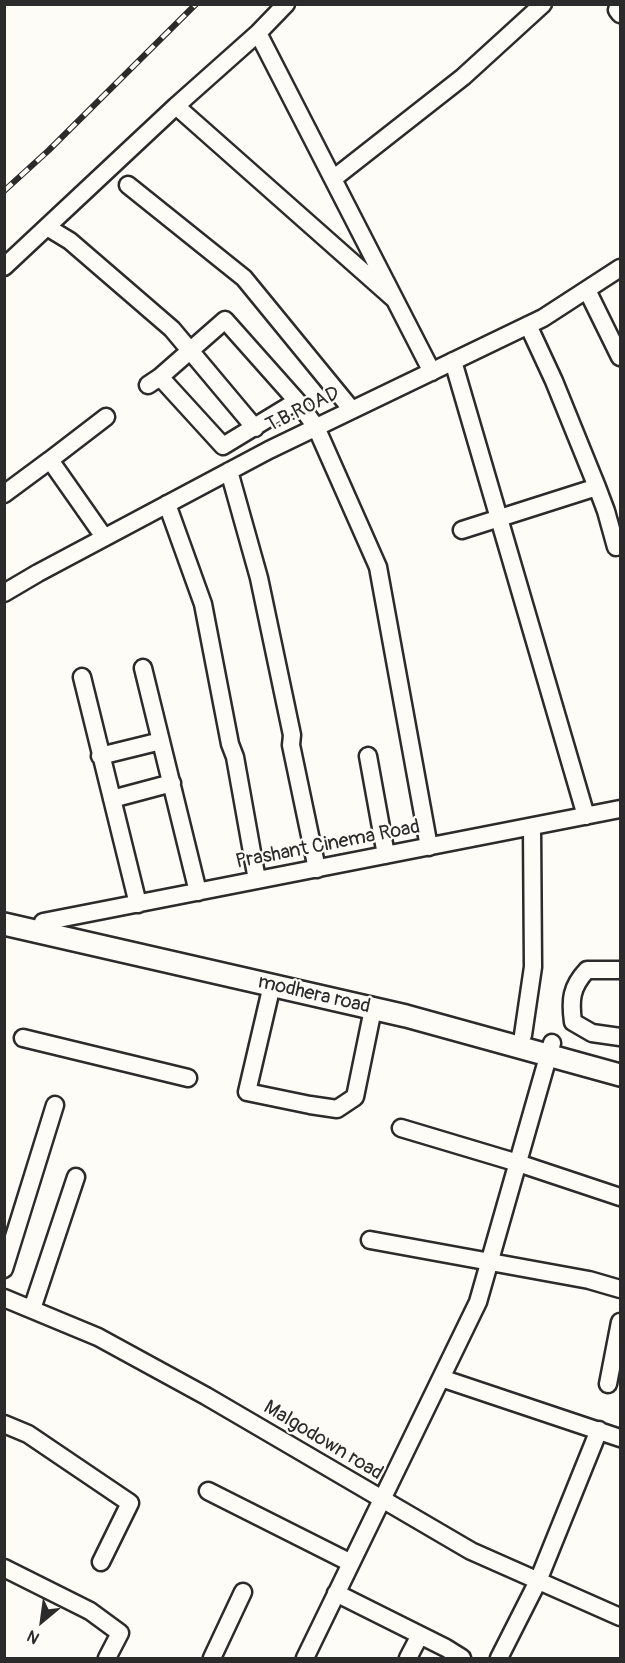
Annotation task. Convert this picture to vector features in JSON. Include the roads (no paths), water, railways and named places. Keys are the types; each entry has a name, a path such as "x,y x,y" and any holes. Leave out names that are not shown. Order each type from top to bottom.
{"main road":[{"path":"4,913 392,1001 523,1035 550,1048 621,1061"},
{"name":"modhera road","path":"4,924 550,1048 621,1075"}],"street":[{"path":"4,267 176,106 258,33 286,4"},
{"path":"333,179 463,77 543,4"},
{"path":"258,33 432,372"},
{"path":"176,106 394,299"},
{"path":"128,185 244,278 352,410"},
{"path":"47,227 70,241 172,329 255,428"},
{"name":"T.B.ROAD","path":"4,593 234,469 528,326 621,268"},
{"path":"587,290 621,357"},
{"path":"316,869 291,745 292,735 234,469 223,446 154,381 192,351 225,320 297,401 316,428 378,567 429,847"},
{"path":"528,326 554,381 597,487 616,547"},
{"path":"453,361 586,816"},
{"path":"223,446 297,401"},
{"path":"4,494 106,417"},
{"path":"50,460 105,537"},
{"path":"462,530 597,487"},
{"path":"167,504 203,604 230,744 236,757 257,880"},
{"path":"143,668 198,892"},
{"path":"82,677 138,904"},
{"path":"100,756 161,741"},
{"path":"368,756 386,855"},
{"path":"112,799 172,783"},
{"name":"Prashant Cinema Road","path":"43,922 621,809"},
{"path":"523,1035 533,967 532,826"},
{"path":"621,970 587,970 577,981 570,1003 573,1022 592,1033 621,1037"},
{"path":"272,986 247,1092 337,1109 355,1097 373,1009"},
{"path":"23,1038 188,1078"},
{"path":"305,1659 478,1302 550,1048"},
{"path":"4,1269 55,1105"},
{"path":"401,1128 621,1197"},
{"path":"32,1309 76,1177"},
{"path":"370,1240 589,1280 621,1289"},
{"name":"Malgodown road","path":"4,1298 98,1336 206,1396 471,1551 621,1617"},
{"path":"608,1384 621,1322"},
{"path":"441,1378 621,1437"},
{"path":"4,1424 28,1434 130,1503 101,1562"},
{"path":"499,1659 538,1581 599,1430"},
{"path":"208,1491 351,1563"},
{"path":"4,1568 90,1611 120,1633 107,1659"},
{"path":"213,1659 243,1592"},
{"path":"336,1593 462,1659"},
{"path":"408,1659 420,1635"}],"railway":[{"path":"4,191 49,150 196,4"}]}
